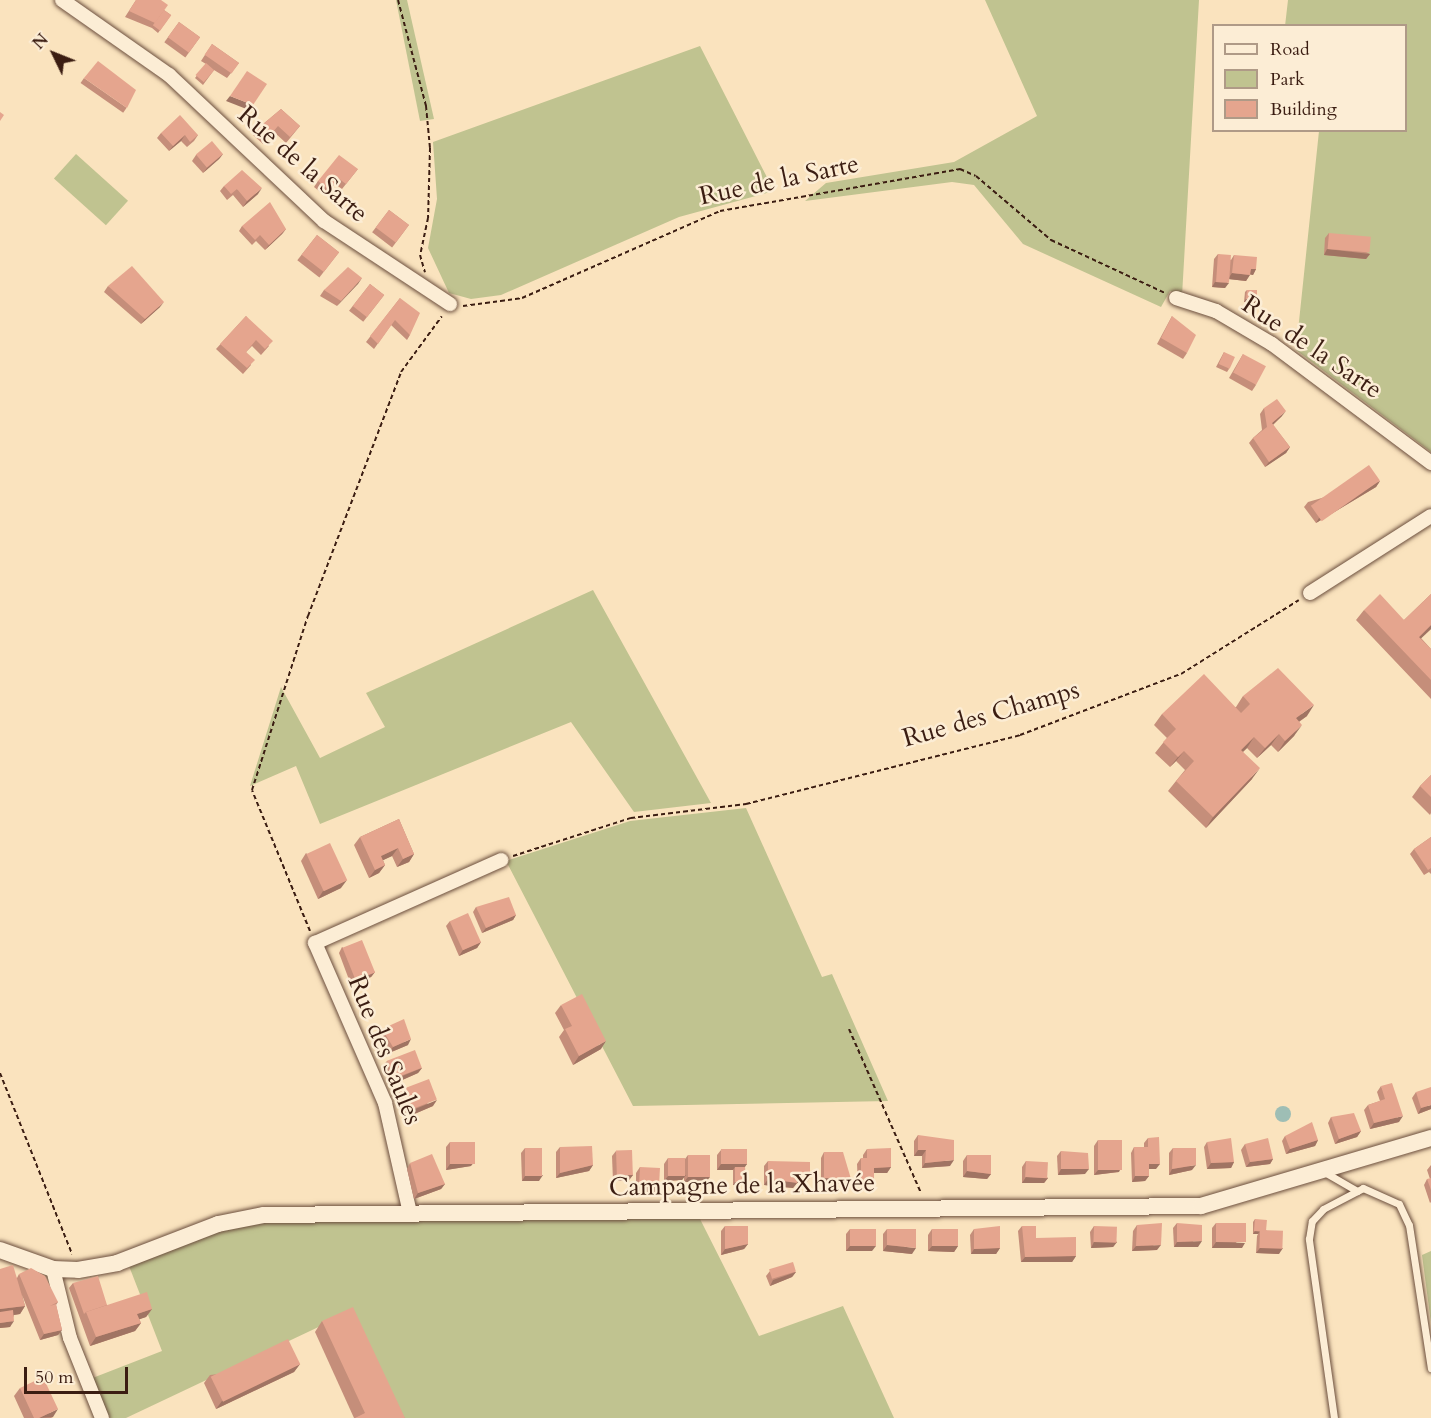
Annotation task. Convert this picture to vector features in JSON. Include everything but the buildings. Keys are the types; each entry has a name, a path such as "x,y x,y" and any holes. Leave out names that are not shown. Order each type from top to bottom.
{"street":[{"name":"Rue de la Sarte","path":"62,0 169,75 324,221 450,304"},
{"name":"Rue de la Sarte","path":"1176,298 1216,311 1272,344 1431,463"},
{"path":"1310,593 1431,516"},
{"path":"315,943 501,860"},
{"name":"Rue des Saules","path":"315,943 385,1102 410,1213"},
{"name":"Campagne de la Xhavée","path":"0,1250 53,1269 78,1270 117,1263 218,1224 264,1215 1201,1206 1326,1173 1431,1138"},
{"path":"53,1269 70,1338 102,1418"}],"lane":[{"path":"1326,1173 1356,1191 1382,1192 1399,1204 1410,1226 1431,1368"},
{"path":"1334,1418 1309,1239 1312,1221 1323,1209 1356,1191"}],"path":[{"path":"398,0 426,106 428,218 420,255 432,294"},
{"name":"Rue de la Sarte","path":"450,304 490,305 522,298 720,211 960,169 989,186 1051,240 1176,298"},
{"path":"315,943 252,790 308,616 401,372 450,304"},
{"name":"Rue des Champs","path":"522,853 631,818 746,804 1020,735 1181,674 1310,593"},
{"path":"849,1029 926,1209"},
{"path":"0,1073 78,1270"}],"green space":[{"path":"396,0 407,0 434,119 420,121"},
{"path":"985,0 1199,0 1182,296 1170,291 1161,307 1023,244 974,185 952,182 805,201 826,183 954,162 1037,116"},
{"path":"1288,0 1431,0 1431,452 1296,350 1319,132 1407,132 1407,24 1285,24"},
{"path":"700,46 774,191 679,217 501,295 471,299 449,293 428,248 437,199 433,142"},
{"path":"76,154 128,201 106,225 54,179"},
{"path":"593,590 711,803 634,812 571,722 320,824 296,766 250,786 281,687 320,758 385,727 366,693"},
{"path":"746,808 822,977 832,974 888,1101 633,1106 506,861 630,821"},
{"path":"698,1215 759,1336 843,1306 894,1418 395,1418 346,1314 126,1418 110,1418 90,1379 162,1351 129,1266 221,1228 273,1218"},
{"path":"1431,1251 1431,1323 1422,1255"}],"water":[{"path":"1280,1106 1286,1106 1291,1114 1289,1120 1280,1122 1275,1117 1275,1111"}]}
